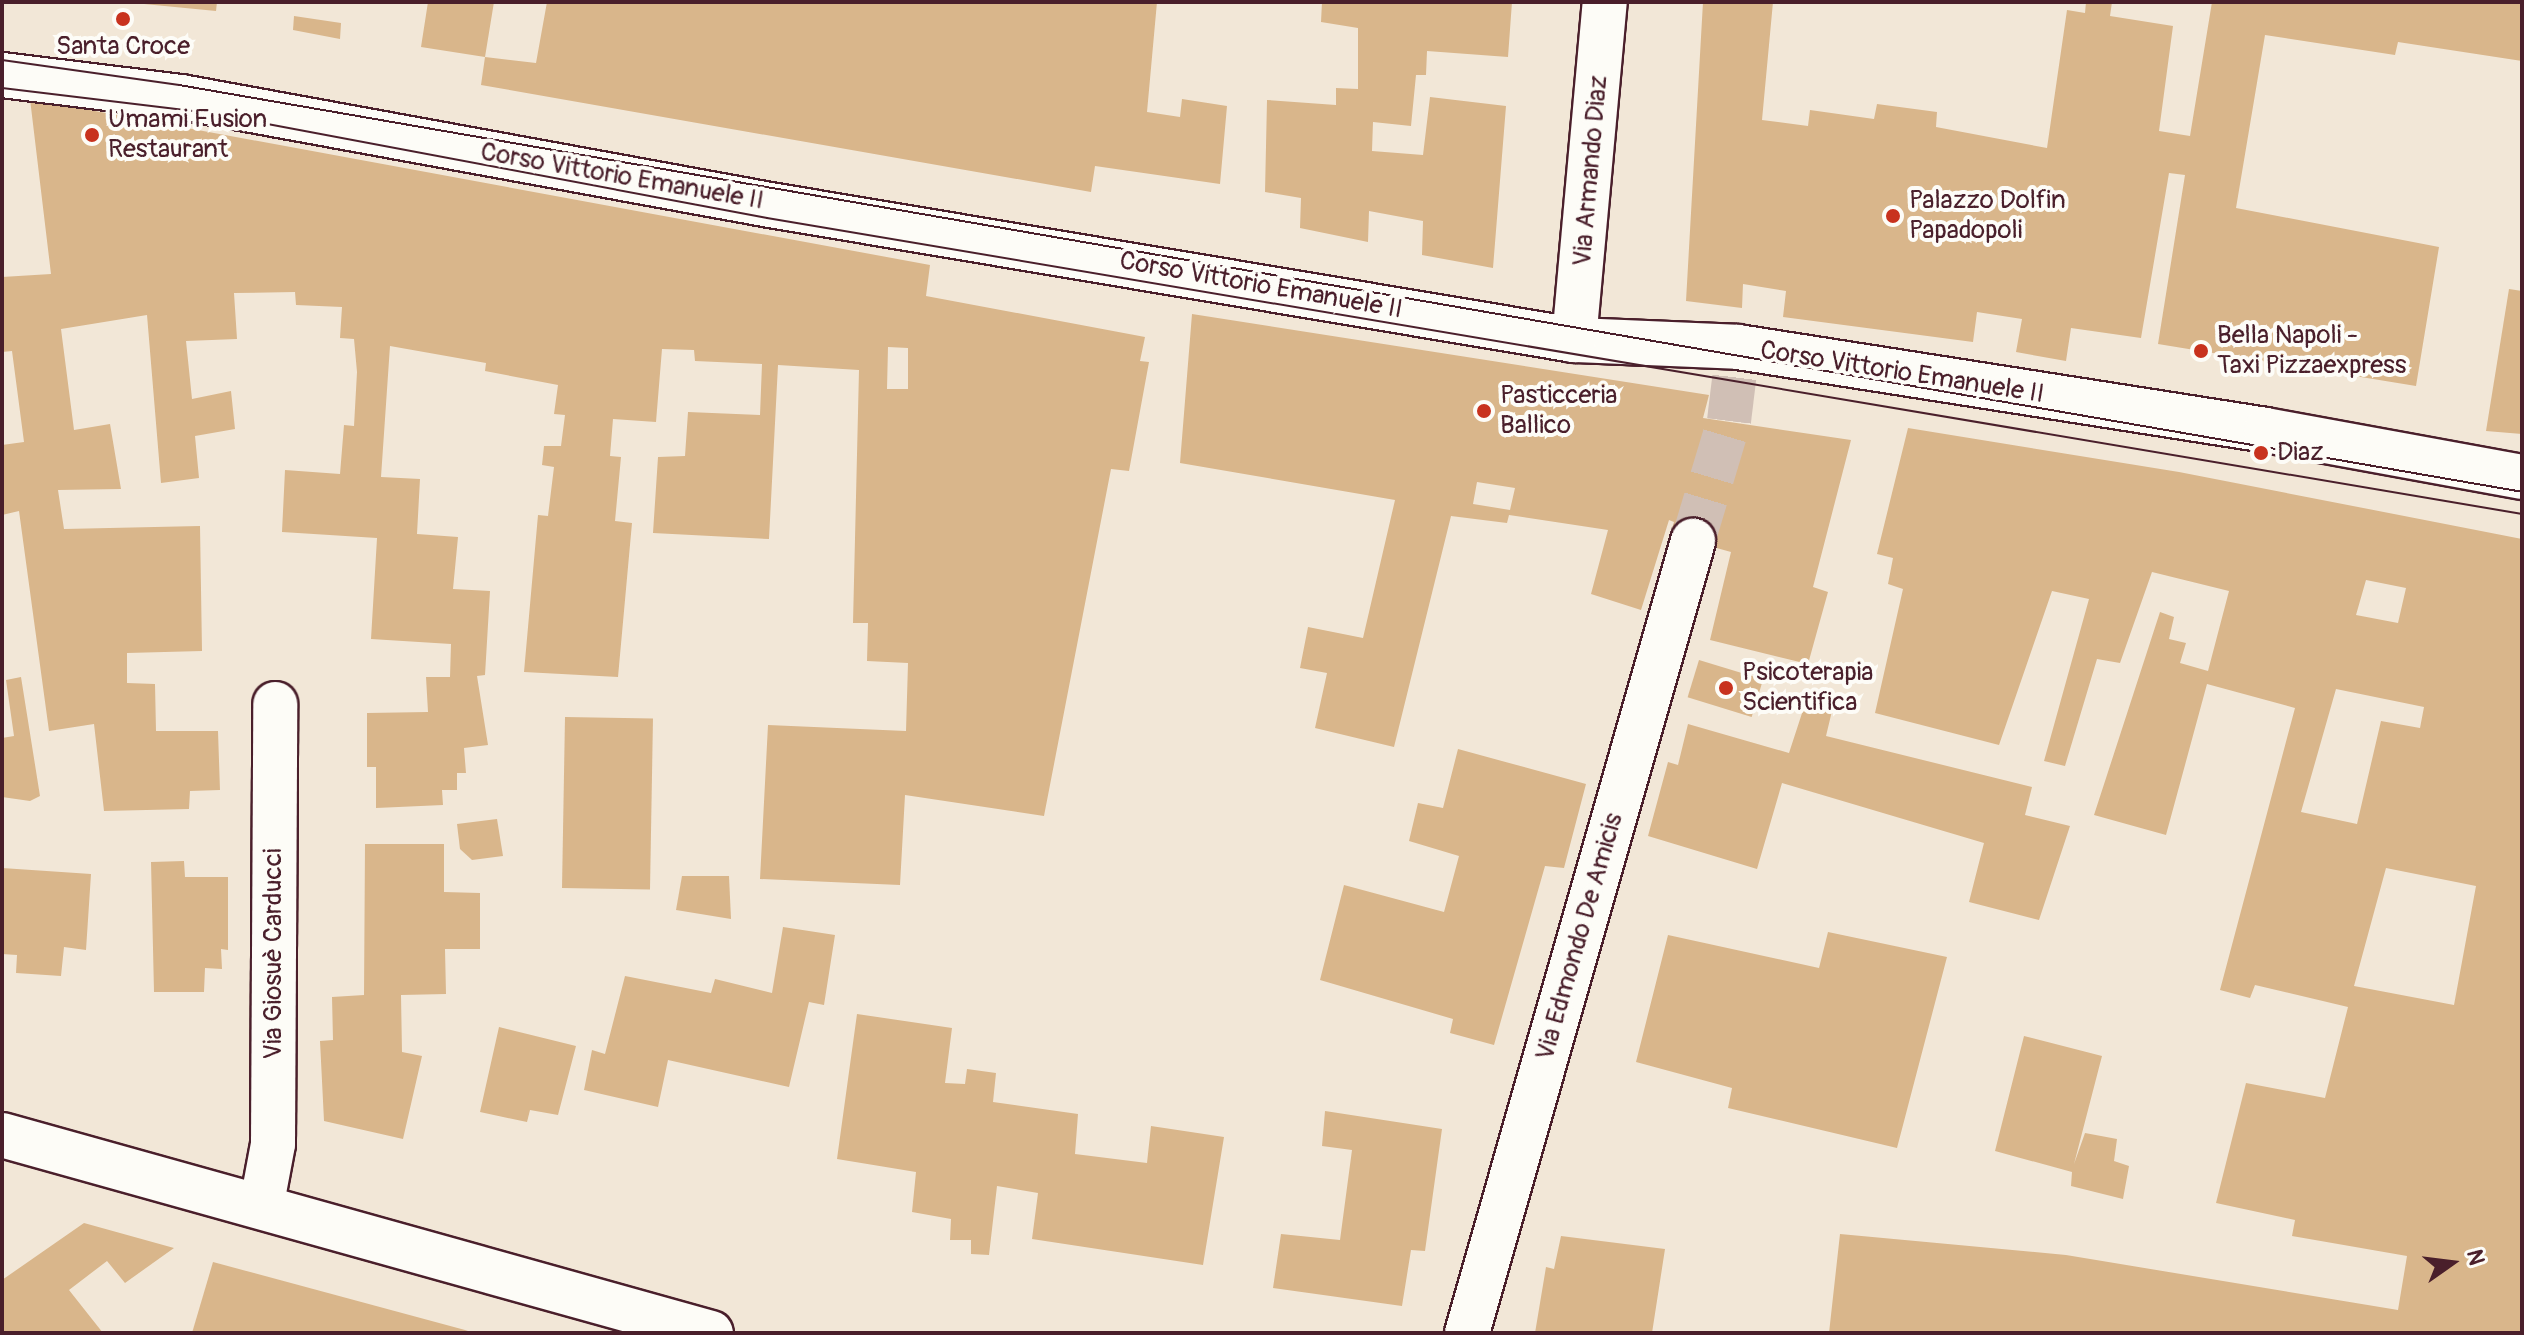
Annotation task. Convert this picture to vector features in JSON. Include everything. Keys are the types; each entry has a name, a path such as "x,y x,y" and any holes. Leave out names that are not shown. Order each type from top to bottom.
{"street":[{"name":"Via Armando Diaz","path":"1574,340 1605,2"},
{"name":"Corso Vittorio Emanuele II","path":"2,75 181,97 770,205 1574,340 1738,347 2266,430 2522,477"},
{"name":"Via Edmondo De Amicis","path":"1467,1333 1693,541"},
{"name":"Via Giosuè Carducci","path":"262,1203 273,1144 275,704"},
{"path":"2,1135 262,1203 672,1326 711,1333"}],"building":[{"path":"144,2 217,2 216,11"},
{"path":"428,2 494,2 485,57 421,47"},
{"path":"547,2 1157,2 1147,112 1180,117 1182,99 1227,106 1220,184 1095,166 1091,192 481,85 485,57 536,63"},
{"path":"1322,2 1512,2 1508,57 1427,51 1426,75 1416,75 1411,126 1373,122 1372,151 1423,155 1430,97 1506,106 1493,268 1422,255 1423,221 1369,211 1368,242 1300,228 1301,198 1265,192 1267,100 1336,105 1336,88 1358,89 1358,28 1321,22"},
{"path":"1703,2 1773,2 1762,120 1808,126 1810,110 1874,119 1877,104 1937,112 1936,127 2047,148 2067,10 2085,13 2086,2 2112,2 2110,16 2173,26 2159,131 2190,136 2212,2 2522,2 2522,61 2398,42 2395,55 2265,35 2236,208 2439,247 2416,386 2158,344 2185,175 2169,173 2141,338 2071,328 2066,361 2016,352 2022,319 1977,312 1973,342 1783,317 1786,291 1743,284 1742,308 1686,301"},
{"path":"294,16 341,23 340,39 293,30"},
{"path":"30,99 930,265 926,296 1145,337 1140,361 1149,362 1129,471 1111,469 1044,816 905,795 900,885 760,879 768,725 906,731 908,663 867,661 868,623 853,623 859,370 778,365 769,539 653,533 658,457 685,456 688,412 760,415 762,364 695,361 694,350 662,349 656,422 613,419 610,456 621,457 615,521 632,523 618,677 524,672 538,515 548,516 554,467 542,465 544,446 561,446 565,415 554,414 558,385 485,371 486,363 390,346 381,477 420,479 417,534 458,537 453,589 490,591 485,675 477,676 488,745 464,748 466,773 457,773 457,790 442,790 443,805 376,808 376,767 367,767 367,713 428,712 426,677 450,677 451,644 371,639 377,538 282,532 285,470 340,474 344,425 354,426 357,372 354,339 340,338 342,307 296,305 295,292 234,293 237,339 186,341 192,399 231,391 235,429 195,436 199,478 161,483 147,315 61,329 74,430 110,424 121,489 58,490 64,529 200,526 202,651 127,653 127,683 155,684 156,731 218,731 220,790 190,791 189,809 104,811 94,724 49,731 19,511 2,515 2,445 24,442 12,351 2,352 2,277 51,274","holes":["888,347 908,348 908,389 887,389"]},
{"path":"2509,289 2522,291 2522,434 2486,431"},
{"path":"1192,314 1709,395 1703,418 1851,440 1813,587 1828,592 1808,664 1710,640 1731,552 1670,535 1674,522 1669,520 1641,610 1591,594 1608,530 1509,515 1507,523 1451,516 1394,747 1315,728 1327,673 1300,668 1308,627 1363,638 1395,500 1180,463","holes":["1477,482 1515,488 1510,510 1473,504"]},
{"path":"1908,428 2179,472 2522,539 2522,1333 1829,1333 1840,1234 2066,1255 2398,1310 2407,1256 2292,1236 2295,1220 2216,1203 2246,1083 2325,1098 2348,1007 2255,985 2250,998 2220,990 2295,708 2207,684 2166,835 2094,815 2160,612 2174,617 2169,639 2186,643 2180,663 2208,671 2229,591 2152,572 2120,663 2097,659 2065,766 2044,761 2089,599 2052,591 1999,745 1875,713 1903,589 1888,584 1893,558 1877,554","holes":["2366,580 2406,588 2398,623 2356,615","2336,689 2424,707 2420,728 2381,721 2357,824 2301,812","2386,868 2476,886 2454,1005 2354,986"]},
{"name":"Psicoterapia Scientifica","path":"1699,660 1763,680 1752,717 1688,697"},
{"path":"21,677 40,796 30,801 2,797 2,738 14,736 6,680"},
{"path":"1805,704 1832,711 1826,736 2032,787 2025,815 2070,826 2039,920 1969,902 1984,843 1782,783 1757,869 1648,836 1668,762 1678,765 1688,724 1789,753"},
{"path":"565,717 653,719 650,890 562,888"},
{"path":"1458,749 1586,784 1564,868 1545,866 1494,1045 1450,1033 1453,1019 1320,980 1344,885 1444,912 1459,856 1409,841 1418,803 1443,808"},
{"path":"497,819 503,856 472,860 460,849 457,824"},
{"path":"365,844 444,844 444,892 480,893 480,949 445,949 446,994 401,995 402,1052 422,1056 403,1139 324,1121 320,1041 333,1040 332,997 364,995"},
{"path":"184,861 185,877 228,877 228,950 221,949 222,969 205,968 204,992 154,992 151,862"},
{"path":"2,868 91,874 86,950 64,947 61,976 16,973 17,955 2,954"},
{"path":"682,876 729,876 731,919 676,910"},
{"path":"783,927 835,935 824,1005 809,1002 789,1087 668,1060 658,1107 584,1090 592,1050 605,1054 625,976 711,993 715,979 772,993"},
{"path":"1828,932 1947,957 1897,1148 1728,1108 1732,1088 1636,1062 1668,935 1819,968"},
{"path":"857,1014 952,1028 945,1083 965,1084 967,1069 996,1073 993,1102 1078,1114 1075,1154 1147,1163 1151,1126 1224,1137 1203,1265 1032,1239 1038,1193 997,1186 989,1255 971,1254 971,1240 950,1240 951,1219 912,1212 916,1172 837,1159"},
{"path":"499,1027 576,1046 558,1115 530,1110 527,1122 480,1112"},
{"path":"2024,1036 2102,1056 2074,1164 2085,1133 2117,1139 2114,1161 2129,1166 2123,1199 2071,1186 2072,1172 1995,1151"},
{"path":"1325,1111 1442,1129 1425,1251 1411,1250 1402,1306 1273,1288 1281,1234 1340,1240 1352,1150 1322,1146"},
{"path":"84,1223 174,1248 125,1283 107,1261 69,1290 103,1333 2,1333 2,1280"},
{"path":"1561,1236 1665,1249 1652,1333 1535,1333 1546,1267 1554,1269"},
{"path":"213,1262 465,1330 474,1333 192,1333"}],"tunnel":[{"path":"1693,541 1729,421 1738,347"}],"tram line":[{"path":"2,60 179,85 2522,492"},
{"path":"2,88 209,113 767,218 2522,514"}],"place":[{"name":"Santa Croce","path":"123,19"},
{"name":"Umami Fusion Restaurant","path":"92,135"},
{"name":"Palazzo Dolfin Papadopoli","path":"1893,216"},
{"name":"Bella Napoli - Taxi Pizzaexpress","path":"2201,351"},
{"name":"Pasticceria Ballico","path":"1484,411"},
{"name":"Diaz","path":"2261,453"},
{"name":"Psicoterapia Scientifica","path":"1726,688"}]}
